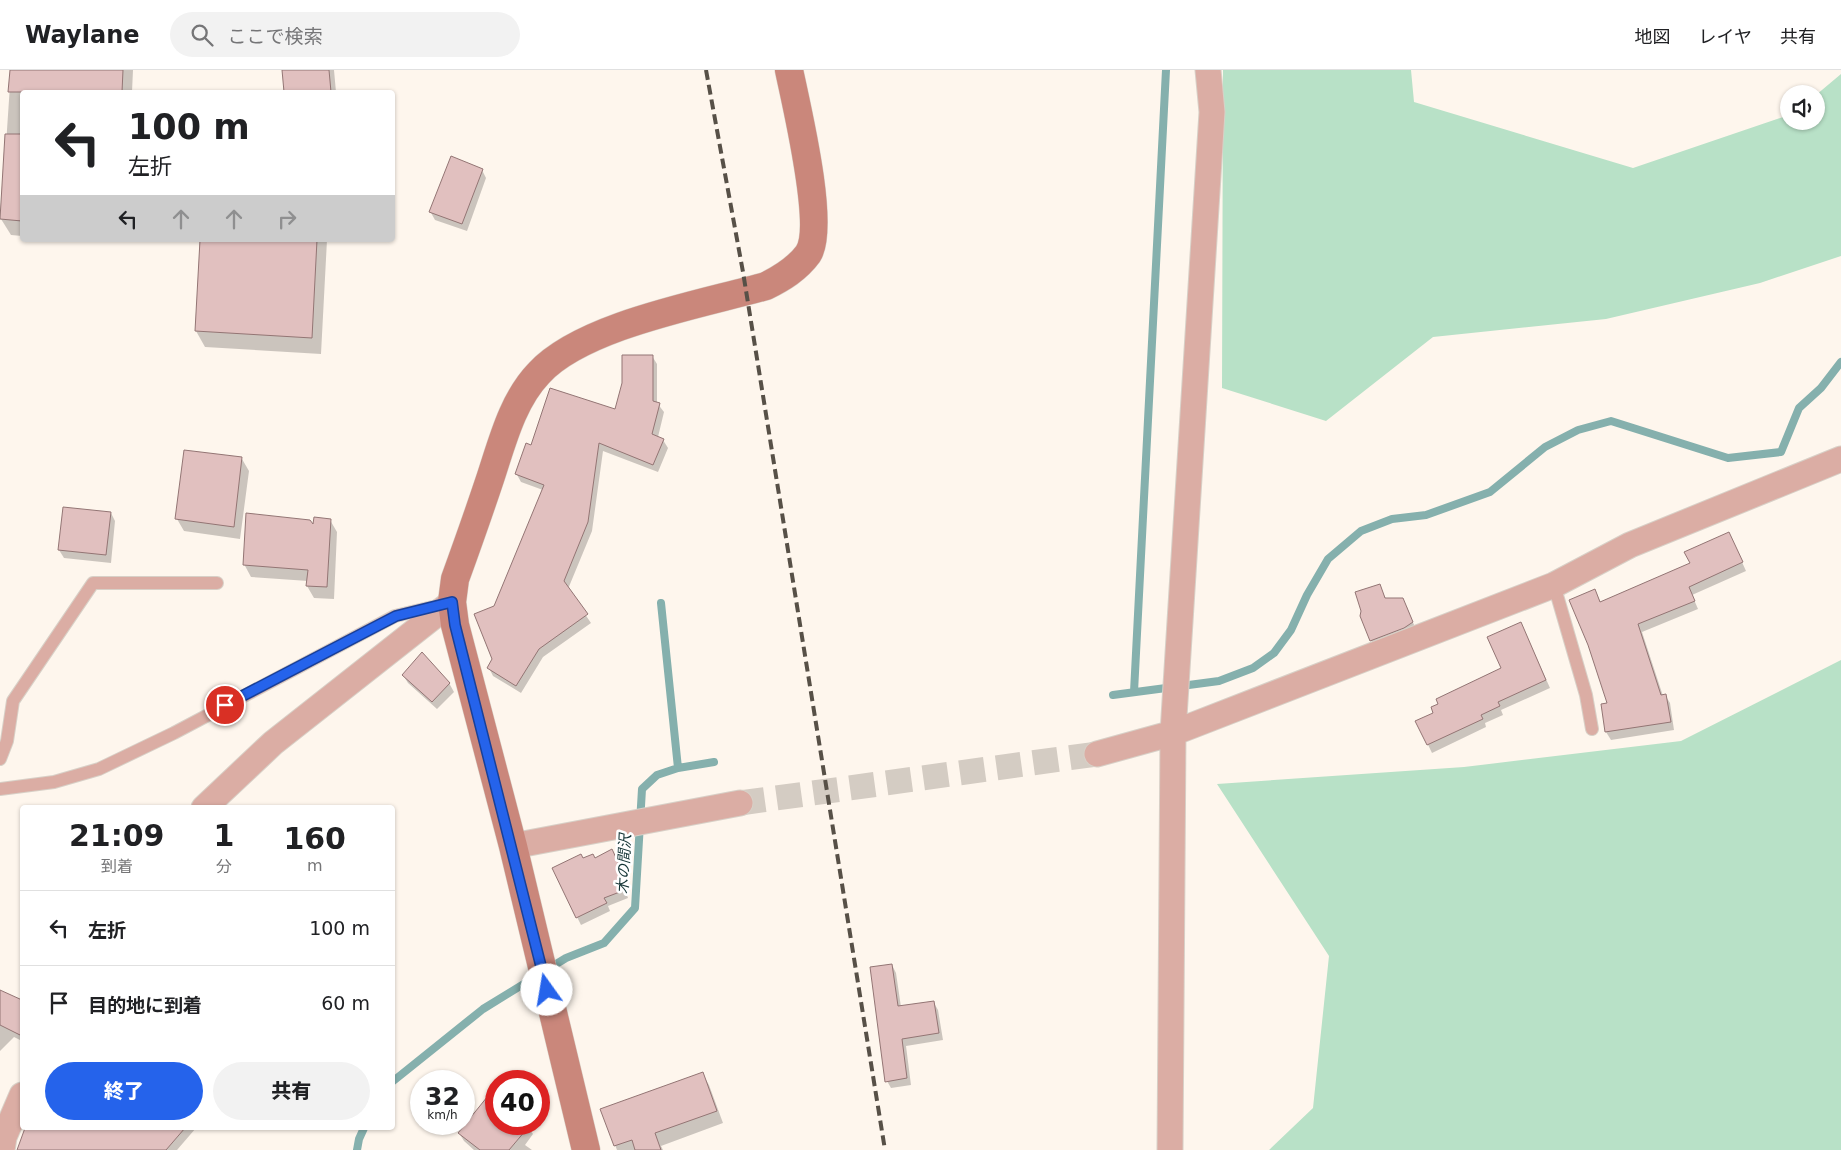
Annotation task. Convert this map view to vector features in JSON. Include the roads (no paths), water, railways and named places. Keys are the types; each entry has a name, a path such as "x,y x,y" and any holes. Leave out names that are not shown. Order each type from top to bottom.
{"street":[{"path":"586,1150 513,846 455,625 452,602 455,579 507,430 524,393 538,373 568,350 618,327 766,286 788,275 809,253 815,230 807,160 789,70"},
{"path":"1170,1150 1173,733 1212,112 1208,70"},
{"path":"1097,754 1173,733 1554,585 1630,545 1841,459"},
{"path":"207,805 273,743 452,602"},
{"path":"513,846 740,803"},
{"path":"2,1150 4,1137 20,1101"}],"lane":[{"path":"0,759 7,741 13,701 92,583 217,583"},
{"path":"1554,585 1586,695 1592,728"},
{"path":"0,789 54,782 99,769 174,733 396,616 452,602"}],"waterway":[{"path":"1134,692 1166,70"},
{"path":"1113,695 1219,681 1253,668 1274,653 1291,630 1307,595 1328,559 1361,531 1392,519 1426,515 1490,492 1545,447 1578,430 1611,421 1728,458 1781,452 1799,408 1821,388 1841,362"},
{"name":"木の間沢","path":"395,1080 483,1009 566,958 604,943 635,908 642,789 657,775 678,768 661,603"},
{"path":"678,768 714,762"},
{"name":"木の間沢","path":"357,1150 363,1130"}],"tunnel":[{"path":"740,803 1097,754"}],"railway":[{"path":"706,70 743,272 885,1150"}]}
